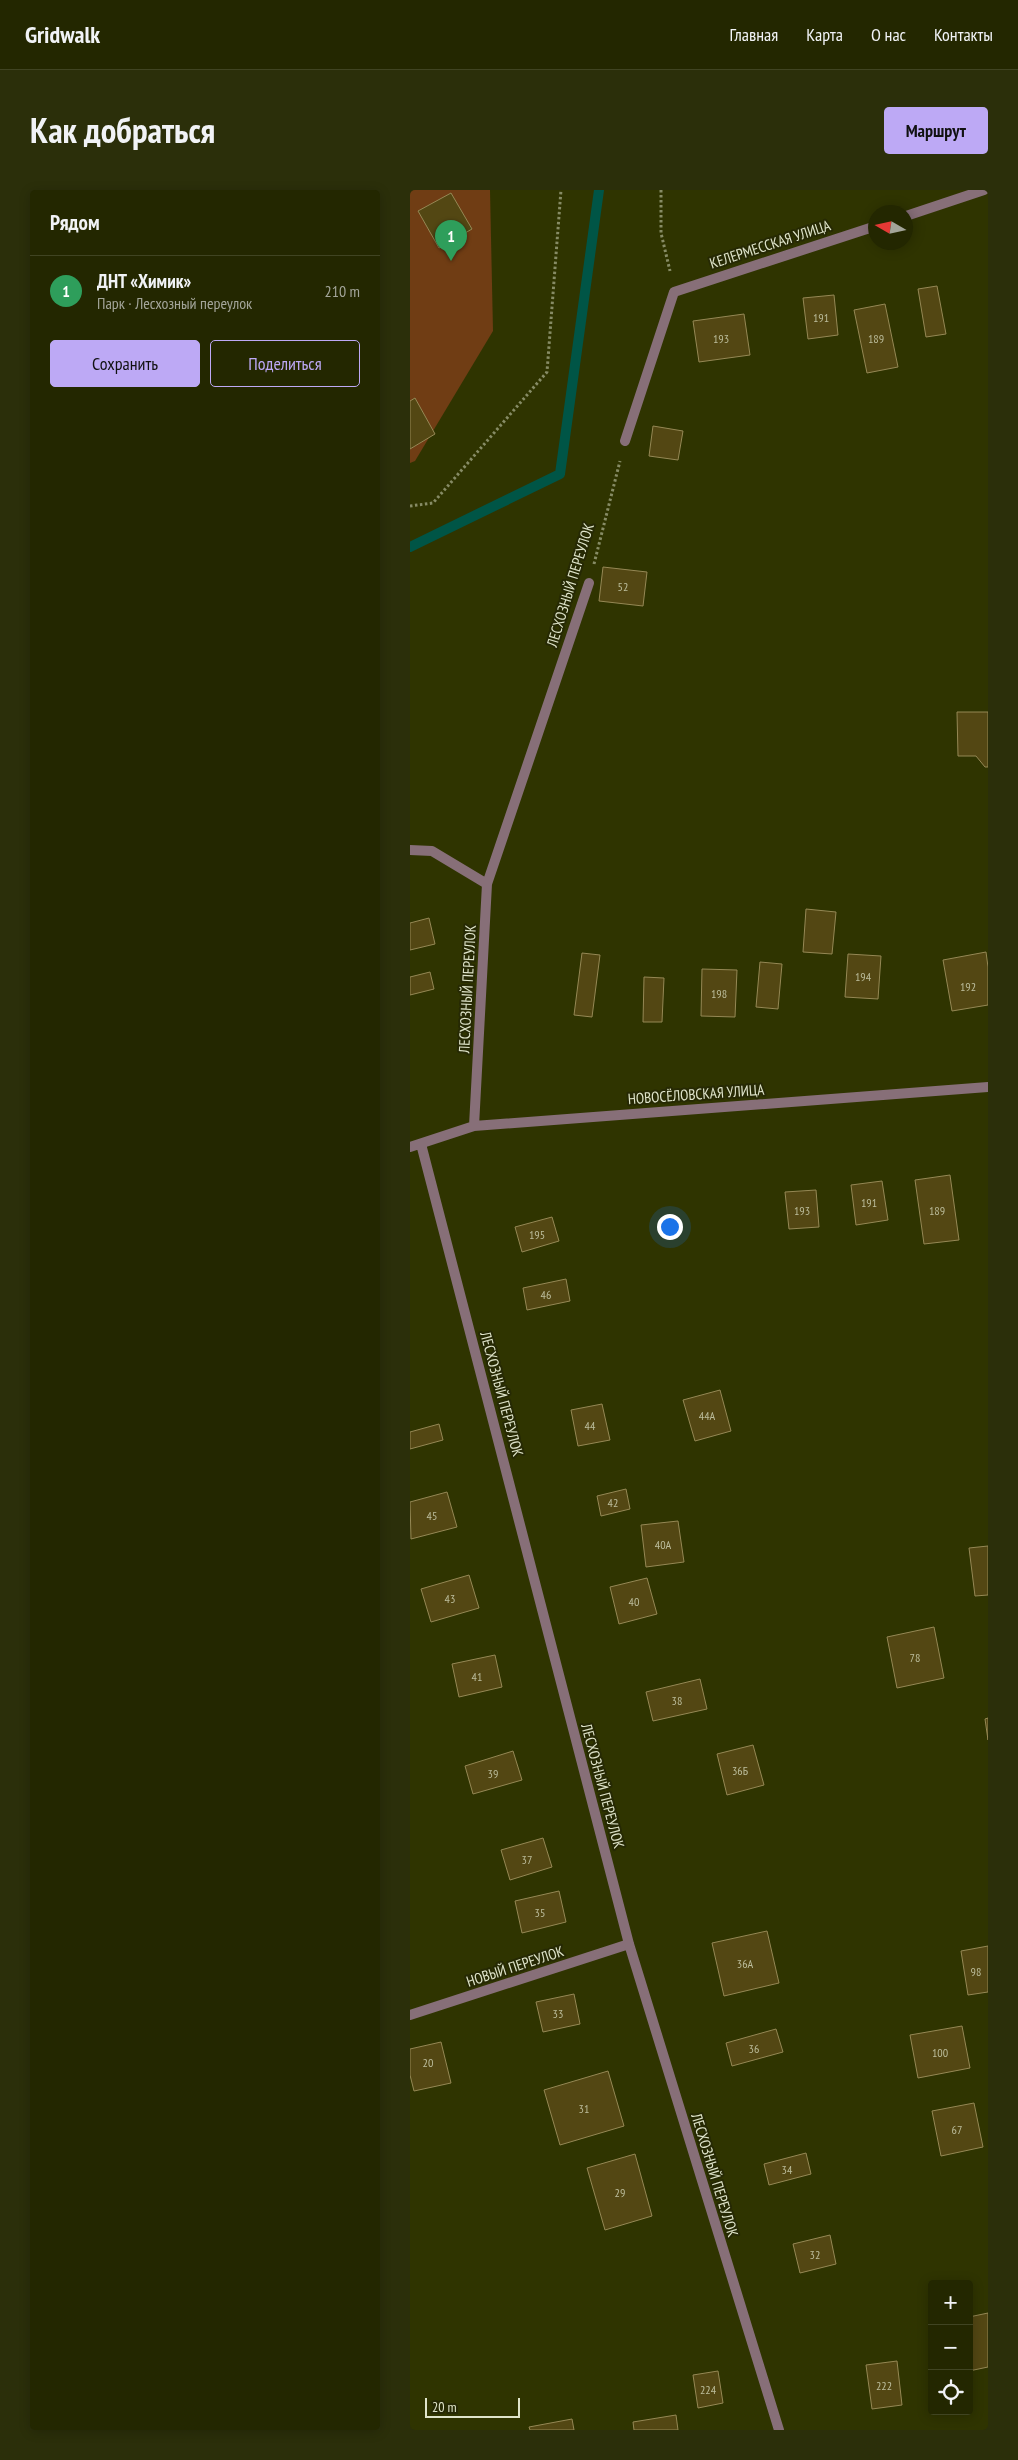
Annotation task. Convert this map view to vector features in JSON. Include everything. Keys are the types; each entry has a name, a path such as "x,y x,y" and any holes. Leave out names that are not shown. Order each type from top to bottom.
{"street":[{"path":"913,214 984,190"},
{"name":"КЕЛЕРМЕССКАЯ УЛИЦА","path":"674,292 868,229"},
{"path":"625,440 674,292"},
{"name":"ЛЕСХОЗНЫЙ ПЕРЕУЛОК","path":"474,1126 487,884 589,583"},
{"path":"410,850 432,851 487,884"},
{"name":"НОВОСЁЛОВСКАЯ УЛИЦА","path":"410,1147 474,1126 988,1087"},
{"name":"ЛЕСХОЗНЫЙ ПЕРЕУЛОК","path":"421,1144 629,1944 779,2430"},
{"name":"НОВЫЙ ПЕРЕУЛОК","path":"410,2015 629,1944"}],"path":[{"path":"410,506 433,503 547,372 561,190"},
{"path":"661,190 661,233 674,292"},
{"name":"ЛЕСХОЗНЫЙ ПЕРЕУЛОК","path":"589,583 625,440"}],"shaded area":[{"path":"410,190 490,190 493,331 415,461 410,463"}],"building":[{"path":"451,193 472,229 439,248 418,211"},
{"path":"937,286 946,334 926,337 918,289"},
{"path":"834,295 838,335 808,339 803,298"},
{"path":"885,304 898,367 867,373 854,310"},
{"path":"744,314 750,355 699,362 693,321"},
{"path":"415,398 435,434 410,449 410,401"},
{"path":"653,426 683,431 678,460 649,456"},
{"path":"603,567 647,572 643,606 599,601"},
{"path":"957,712 988,712 988,767 985,767 976,756 958,756"},
{"path":"806,909 836,912 832,954 803,952"},
{"path":"429,918 435,944 410,950 410,923"},
{"path":"986,952 988,1005 952,1011 943,960"},
{"path":"582,953 600,955 592,1017 574,1015"},
{"path":"848,954 881,956 878,999 845,997"},
{"path":"760,962 782,964 778,1009 756,1007"},
{"path":"702,969 737,970 735,1017 701,1016"},
{"path":"430,972 434,989 410,995 410,977"},
{"path":"644,977 664,978 662,1022 643,1022"},
{"path":"950,1175 959,1240 924,1244 915,1180"},
{"path":"882,1181 888,1220 856,1225 851,1185"},
{"path":"816,1190 819,1227 789,1229 785,1192"},
{"path":"552,1217 559,1241 522,1252 515,1227"},
{"path":"566,1279 570,1301 527,1310 523,1288"},
{"path":"720,1390 731,1431 695,1441 683,1400"},
{"path":"602,1404 610,1440 578,1446 571,1410"},
{"path":"439,1424 443,1440 410,1449 410,1432"},
{"path":"626,1489 630,1509 601,1516 597,1496"},
{"path":"447,1492 457,1527 411,1539 410,1502"},
{"path":"678,1521 684,1562 646,1567 641,1525"},
{"path":"988,1546 988,1595 975,1596 969,1548"},
{"path":"469,1575 479,1608 431,1622 421,1589"},
{"path":"647,1578 657,1614 619,1624 610,1587"},
{"path":"934,1627 944,1678 897,1688 887,1637"},
{"path":"495,1655 502,1687 459,1697 452,1664"},
{"path":"700,1679 707,1709 653,1721 646,1692"},
{"path":"988,1718 988,1740 985,1719"},
{"path":"753,1745 764,1785 727,1795 717,1754"},
{"path":"513,1751 522,1780 473,1794 465,1766"},
{"path":"543,1838 552,1867 510,1880 501,1850"},
{"path":"559,1891 566,1922 522,1933 515,1901"},
{"path":"767,1931 779,1983 724,1996 712,1943"},
{"path":"988,1946 988,1992 968,1995 961,1951"},
{"path":"574,1994 580,2024 543,2032 536,2002"},
{"path":"962,2026 970,2068 918,2078 910,2035"},
{"path":"776,2029 783,2052 732,2066 726,2043"},
{"path":"441,2042 451,2083 414,2091 410,2075 410,2049"},
{"path":"608,2071 624,2126 560,2145 544,2090"},
{"path":"974,2103 983,2147 941,2156 932,2111"},
{"path":"806,2153 811,2174 769,2185 764,2164"},
{"path":"635,2154 652,2216 605,2230 587,2168"},
{"path":"830,2235 836,2264 800,2273 793,2244"},
{"path":"988,2313 988,2367 973,2370 973,2325 973,2316"},
{"path":"897,2361 902,2405 872,2409 866,2365"},
{"path":"718,2371 723,2403 698,2408 693,2375"},
{"path":"676,2415 678,2430 634,2430 633,2422"},
{"path":"572,2419 574,2430 530,2430 529,2427"}],"waterway":[{"path":"410,547 560,474 599,190"}],"place":[{"name":"ДНТ «Химик»","path":"451,261"}]}
